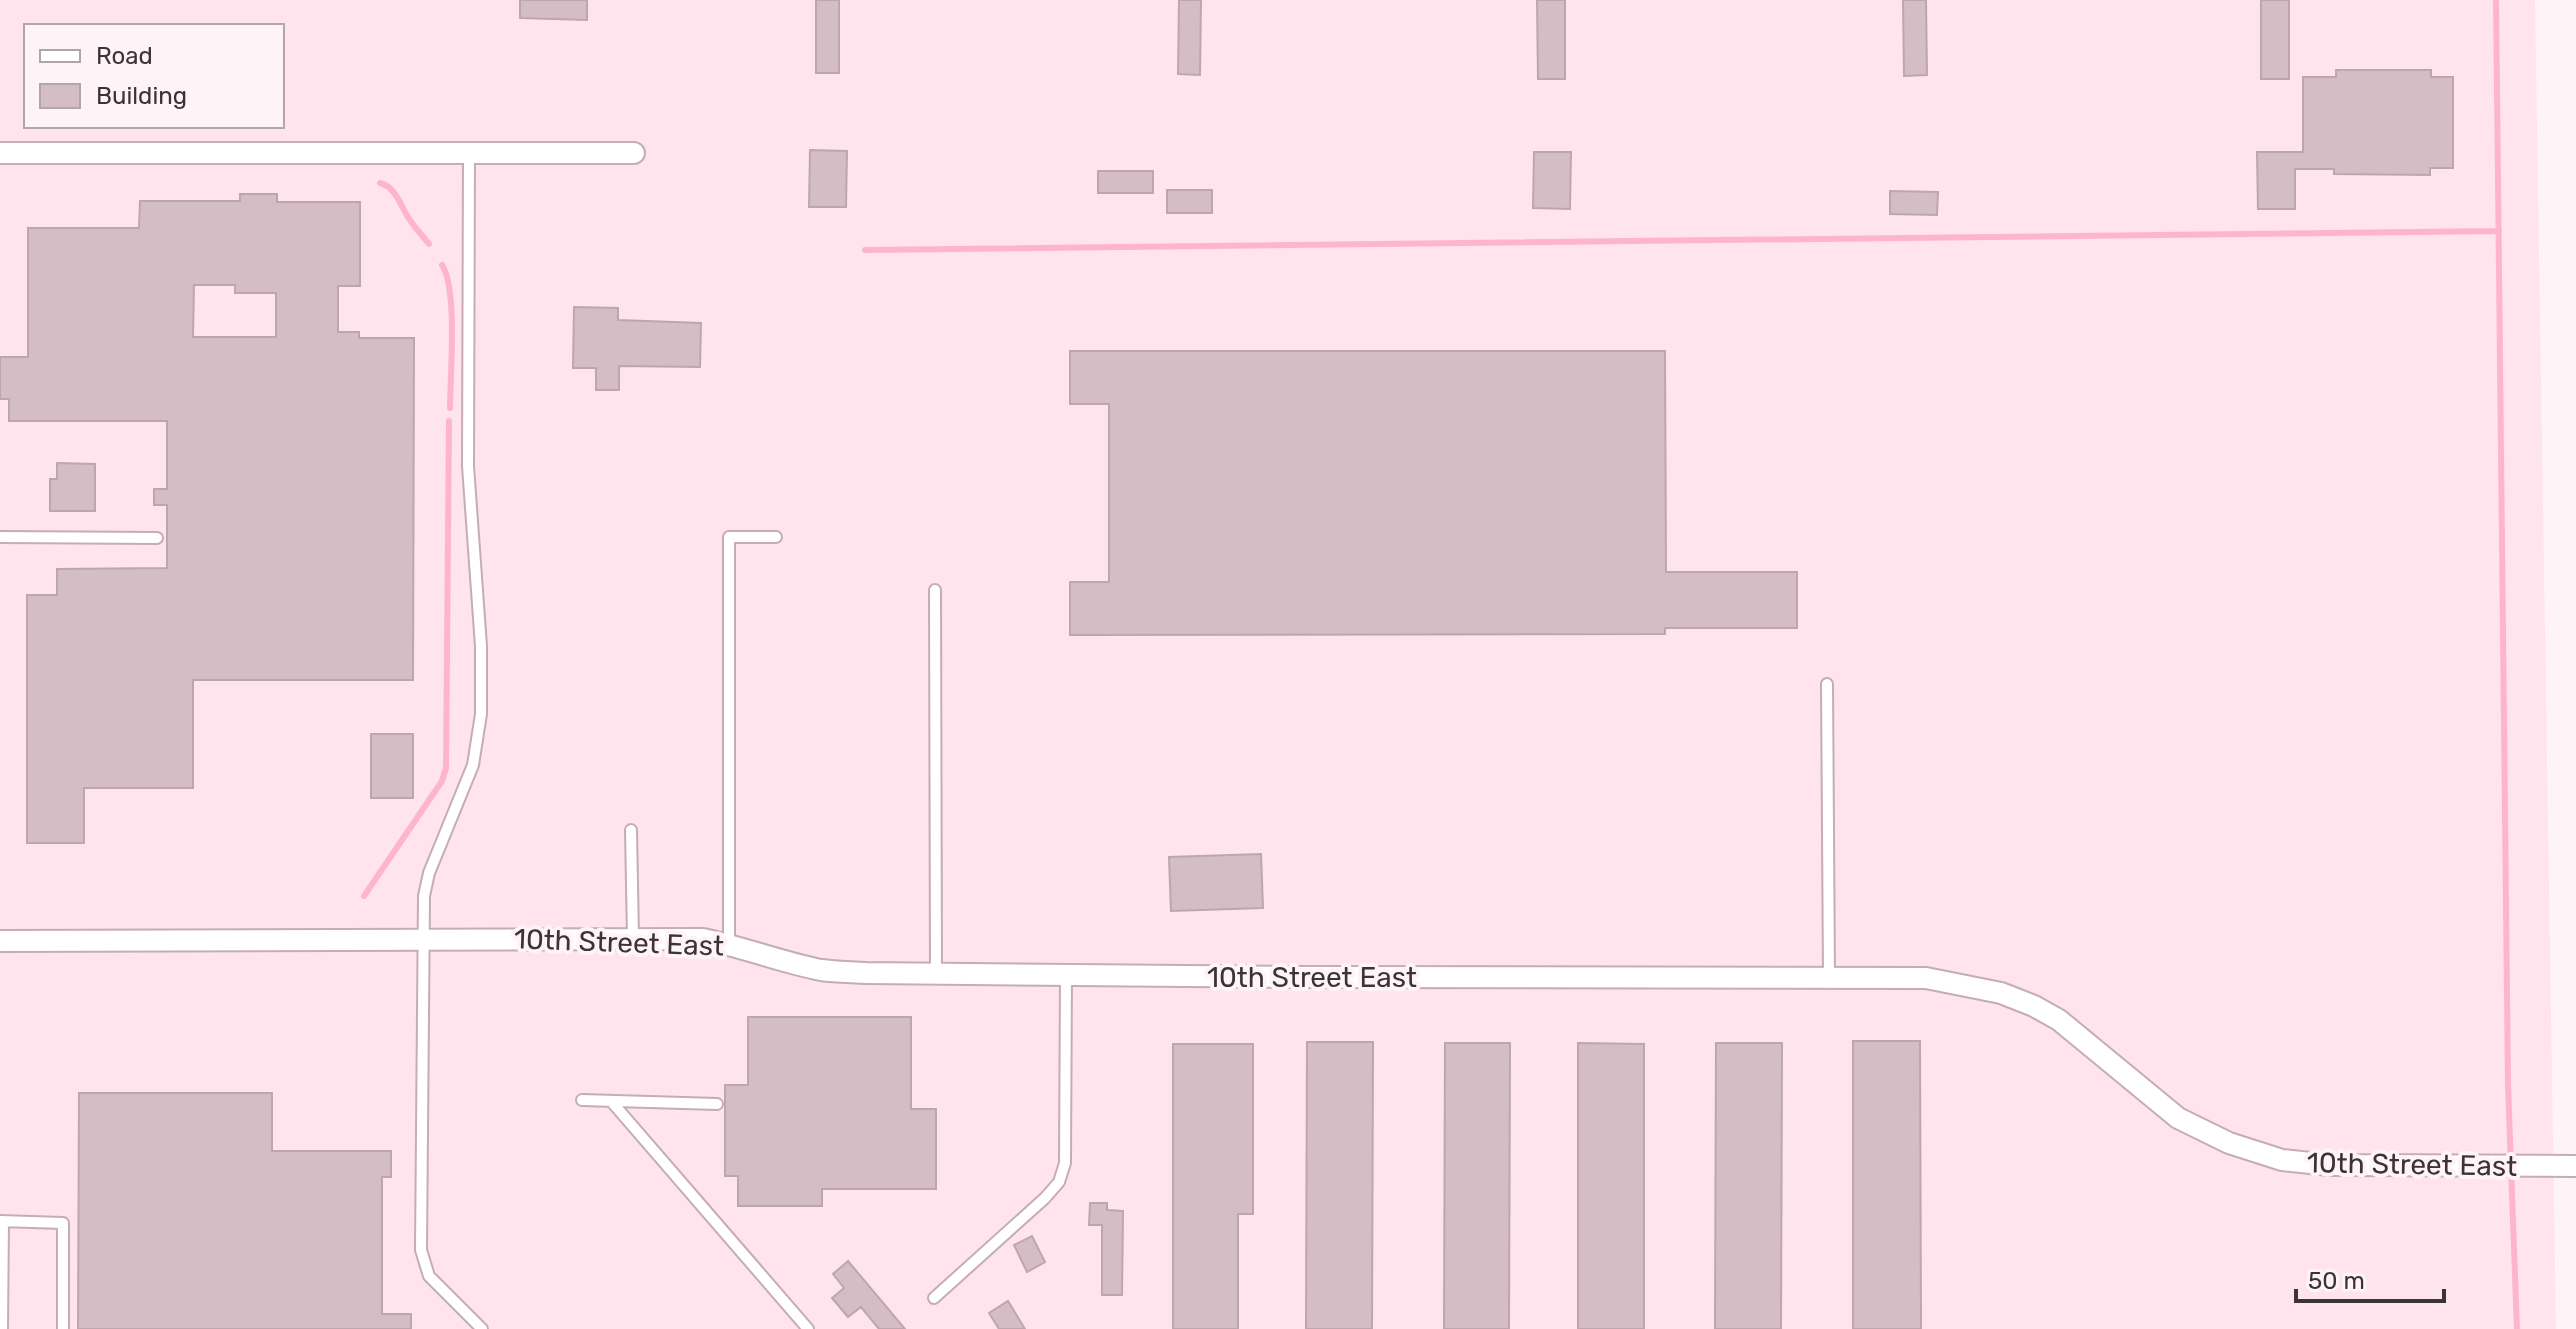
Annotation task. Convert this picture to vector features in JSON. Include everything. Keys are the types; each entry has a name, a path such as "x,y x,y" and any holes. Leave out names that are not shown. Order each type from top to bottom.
{"street":[{"path":"0,153 634,153"},
{"name":"10th Street East","path":"0,941 703,939 824,970 936,974 1926,978 2001,993 2034,1006 2080,1036 2178,1118 2229,1143 2282,1160 2329,1165 2576,1166"}],"lane":[{"path":"469,153 468,466 481,646 481,714 473,765 429,873 424,896 421,1250 429,1276 482,1329"},
{"path":"0,537 157,538"},
{"path":"729,944 729,537 776,537"},
{"path":"935,590 936,974"},
{"path":"1827,684 1829,977"},
{"path":"631,830 633,938"},
{"path":"934,1298 1059,1182 1065,1163 1066,975"},
{"path":"582,1100 717,1104"},
{"path":"611,1101 808,1329"},
{"path":"2,1329 2,1221 63,1223 63,1329"}],"shaded area":[{"path":"0,0 2535,0 2556,1329 0,1329"}],"building":[{"path":"520,0 587,0 587,20 520,18"},
{"path":"816,0 839,0 839,73 816,73"},
{"path":"1179,0 1201,0 1200,75 1178,74"},
{"path":"1537,0 1565,0 1565,79 1538,79"},
{"path":"1903,0 1926,0 1927,75 1904,76"},
{"path":"2261,0 2289,0 2289,79 2261,79"},
{"path":"2336,70 2431,70 2431,77 2453,77 2453,168 2430,168 2430,175 2334,174 2334,169 2295,169 2295,209 2258,209 2257,152 2303,152 2303,77 2336,77"},
{"path":"810,150 847,151 846,207 809,207"},
{"path":"1534,152 1571,152 1570,209 1533,208"},
{"path":"1098,171 1153,171 1153,193 1098,193"},
{"path":"1167,190 1212,190 1212,213 1167,213"},
{"path":"1890,191 1938,192 1937,215 1890,214"},
{"path":"240,194 277,194 277,202 360,202 360,286 338,286 338,332 359,332 359,338 414,338 413,680 193,680 193,788 84,788 84,843 27,843 27,595 57,595 57,569 167,568 167,505 154,505 154,489 167,489 167,421 9,421 9,399 0,399 0,357 28,357 28,228 139,228 140,201 240,201","holes":["194,285 235,285 235,293 276,293 276,337 193,337"]},
{"path":"574,307 618,308 618,320 701,323 700,367 619,366 619,390 596,390 596,368 573,368"},
{"path":"1070,351 1665,351 1666,572 1797,572 1797,628 1665,628 1665,634 1070,635 1070,582 1109,582 1109,404 1070,404"},
{"path":"57,463 95,464 95,511 50,511 50,479 57,479"},
{"path":"371,734 413,734 413,798 371,798"},
{"path":"1261,854 1263,908 1171,911 1169,857"},
{"path":"748,1017 911,1017 911,1109 936,1109 936,1189 822,1189 822,1206 738,1206 738,1176 725,1176 725,1085 748,1085"},
{"path":"1853,1041 1920,1041 1921,1329 1853,1329"},
{"path":"1307,1042 1373,1042 1372,1329 1306,1329"},
{"path":"1445,1043 1510,1043 1509,1329 1444,1329"},
{"path":"1578,1043 1644,1044 1644,1329 1578,1329"},
{"path":"1716,1043 1782,1043 1781,1329 1715,1329"},
{"path":"1173,1044 1253,1044 1253,1214 1238,1214 1238,1329 1173,1329"},
{"path":"79,1093 272,1093 272,1151 391,1151 391,1177 382,1177 382,1314 411,1314 411,1329 78,1329"},
{"path":"1090,1203 1107,1203 1107,1210 1123,1211 1122,1295 1102,1295 1102,1225 1089,1225"},
{"path":"1032,1236 1045,1262 1027,1272 1014,1245"},
{"path":"848,1261 905,1329 879,1329 861,1307 848,1317 832,1298 844,1288 833,1274"},
{"path":"1008,1301 1025,1329 999,1329 989,1313"}],"waterway":[{"path":"2496,0 2508,1085 2517,1329"},
{"path":"380,183 394,192 410,221 429,244"},
{"path":"865,250 2499,231"},
{"path":"442,265 452,312 450,408"},
{"path":"364,896 442,781 446,768 449,421"}]}
